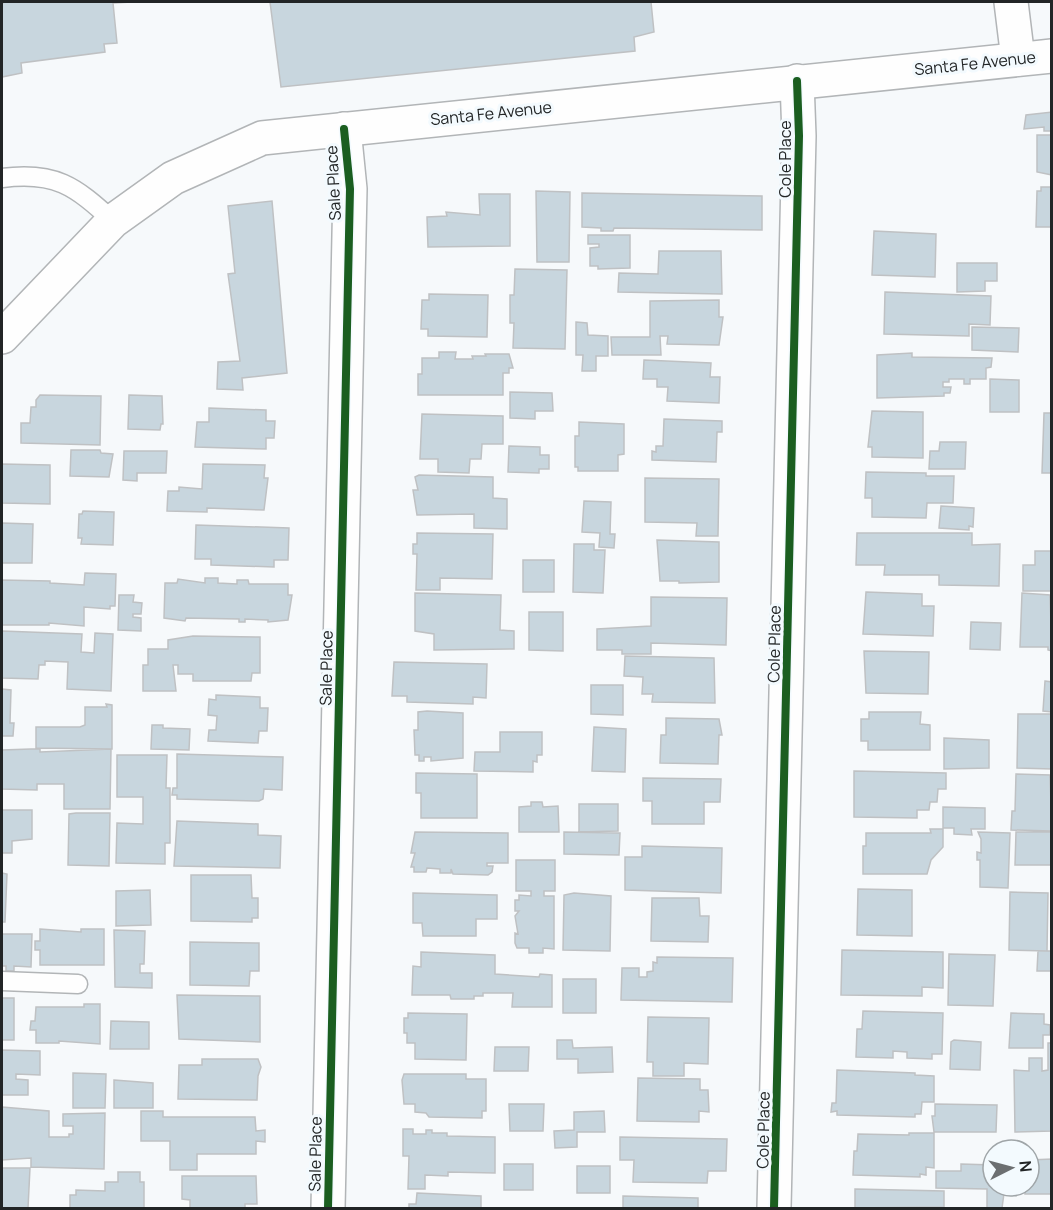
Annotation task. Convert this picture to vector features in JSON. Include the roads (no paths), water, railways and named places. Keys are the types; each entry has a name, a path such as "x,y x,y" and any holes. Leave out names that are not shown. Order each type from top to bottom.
{"street":[{"path":"1011,2 1018,59"},
{"name":"Santa Fe Avenue","path":"2,337 113,221 173,178 262,138 1052,56"},
{"name":"Cole Place","path":"774,1209 800,136 797,81"},
{"name":"Sale Place","path":"327,1209 350,189 344,129"}],"lane":[{"path":"2,178 28,175 56,179 83,194 113,221"},
{"path":"2,981 78,984"}]}
